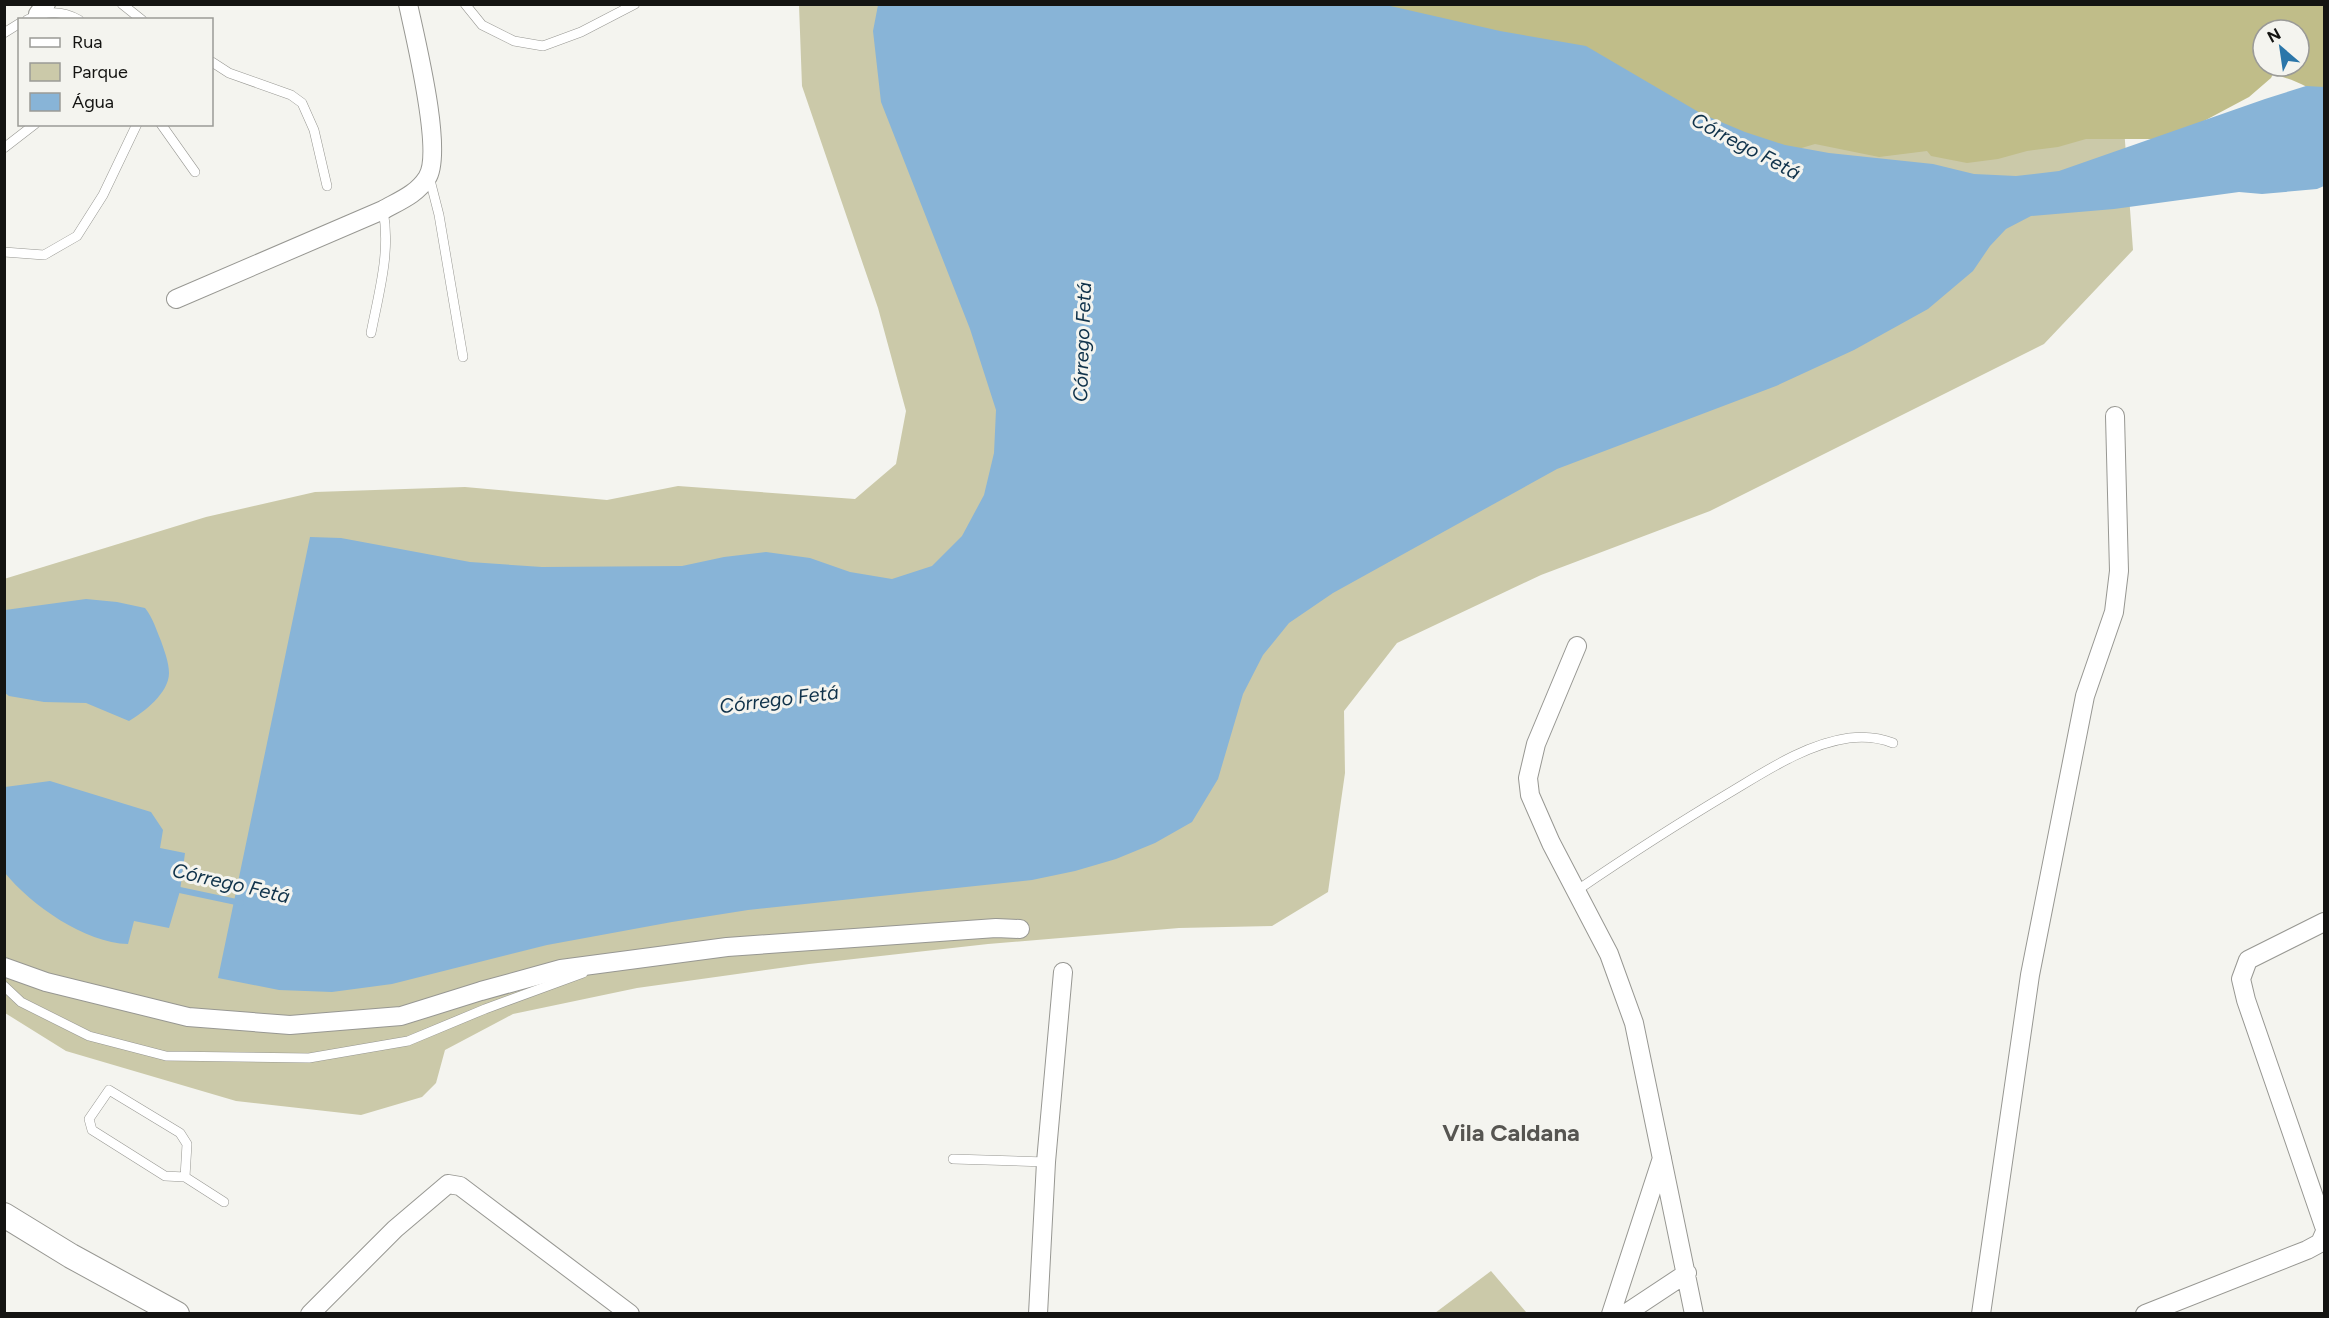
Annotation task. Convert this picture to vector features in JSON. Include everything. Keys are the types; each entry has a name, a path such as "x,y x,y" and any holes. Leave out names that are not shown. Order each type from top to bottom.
{"street":[{"path":"176,299 383,210 414,194 429,176 432,158 424,81 408,4"},
{"path":"1981,1314 2030,975 2085,696 2114,612 2119,571 2115,416"},
{"path":"1577,646 1536,744 1528,778 1530,795 1551,843 1609,954 1634,1023 1694,1314"},
{"path":"2325,922 2248,960 2241,979 2246,1000 2325,1226"},
{"path":"4,967 46,982 188,1017 290,1025 401,1016 561,969 727,947 996,928 1020,929"},
{"path":"1038,1314 1046,1162 1063,972"},
{"path":"1611,1314 1662,1156"},
{"path":"310,1314 395,1229 448,1184 460,1186 596,1286 630,1314"},
{"path":"4,1215 72,1256 177,1314"},
{"path":"2145,1314 2307,1250 2320,1243 2325,1234"},
{"path":"1625,1314 1687,1273"}],"lane":[{"path":"122,4 140,18"},
{"path":"465,4 482,25 514,41 543,46 581,32 635,4"},
{"path":"37,13 54,12 76,18"},
{"path":"4,33 18,24"},
{"path":"213,63 229,73 291,95 302,104 314,130 327,186"},
{"path":"4,148 32,126"},
{"path":"4,252 44,255 77,236 103,195 136,126"},
{"path":"162,126 195,172"},
{"path":"429,176 439,214 463,357"},
{"path":"371,333 386,256 387,231 383,210"},
{"path":"1576,891 1667,830 1758,776 1809,750 1847,738 1874,736 1893,743"},
{"path":"4,986 21,1002 89,1036 166,1056 309,1058 408,1041 485,1009 608,963"},
{"path":"185,1177 187,1144 180,1133 109,1090 89,1119 92,1130 165,1176 185,1177 224,1202"},
{"path":"954,1159 1046,1162"}],"green space":[{"path":"799,5 1738,5 2123,114 2133,250 2044,344 1710,511 1541,575 1397,643 1344,711 1345,773 1328,892 1272,926 1179,928 988,944 809,964 637,988 513,1014 445,1050 436,1083 422,1097 361,1115 236,1101 66,1051 5,1013 4,579 206,517 315,492 465,487 607,500 678,486 855,499 896,464 906,411 878,308 802,86"},
{"path":"1491,1271 1526,1312 1435,1313"}],"shaded area":[{"path":"1267,5 2324,5 2324,100 2307,87 2285,78 2311,78 2311,18 2251,18 2251,78 2271,78 2249,97 2187,130 2159,139 2086,139 2058,147 1967,163 1931,156 1927,151 1879,157 1815,144 1768,158"}],"water":[{"path":"878,5 1386,5 1500,31 1586,46 1702,114 1745,132 1785,145 1829,153 1933,164 1974,174 2016,176 2059,171 2306,86 2324,87 2324,186 2317,189 2262,194 2239,192 2114,209 2031,216 2006,229 1990,246 1973,271 1928,309 1854,350 1776,386 1557,469 1333,593 1289,623 1263,655 1243,694 1218,779 1192,822 1155,843 1116,859 1032,880 748,910 672,922 547,945 392,984 332,992 279,990 218,978 310,537 341,538 470,562 542,567 682,566 724,557 766,552 810,558 850,572 892,579 932,566 962,536 984,495 994,453 996,410 970,329 881,102 873,31"},
{"path":"86,599 145,608 161,641 169,673 165,688 142,713 129,721 86,703 44,702 9,696 5,693 5,610"},
{"path":"50,781 151,812 163,830 160,848 185,853 180,891 169,928 134,921 128,944 94,937 77,930 44,909 5,873 5,787"}],"waterway":[{"name":"Córrego Fetá","path":"175,889 241,903"}],"district":[{"name":"Vila Caldana","path":"1511,1133"}]}
